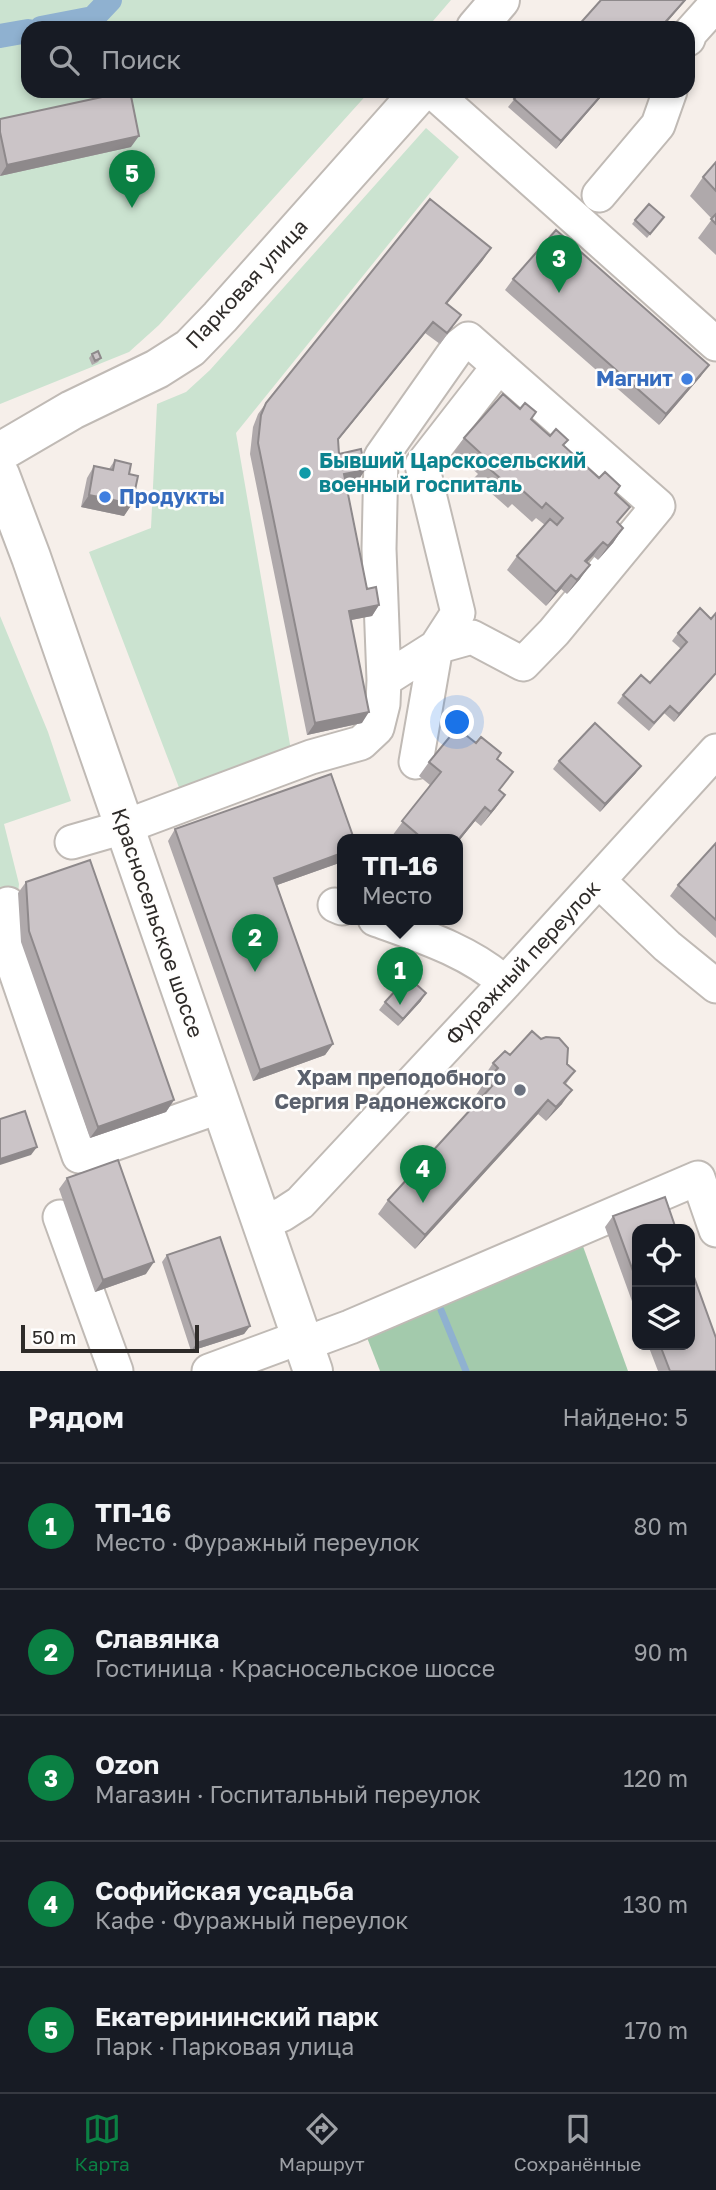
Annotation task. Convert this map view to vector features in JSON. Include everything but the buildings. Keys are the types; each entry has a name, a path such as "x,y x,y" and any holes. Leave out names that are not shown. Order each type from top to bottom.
{"main road":[{"path":"483,21 500,0"},
{"name":"Парковая улица","path":"0,452 72,410 157,369 190,348 415,98"},
{"name":"Красносельское шоссе","path":"0,475 306,1351"}],"street":[{"path":"695,27 716,4"},
{"path":"440,98 716,344"},
{"path":"599,195 658,125 668,98"},
{"path":"72,842 124,827 311,757 362,743 377,728 383,704 384,680 379,549 381,457 459,345 468,339 658,506 554,632 523,664 472,636 436,648 384,680"},
{"path":"416,762 436,648 458,613 422,465 499,366"},
{"name":"Фуражный переулок","path":"262,1223 300,1203 716,751"},
{"path":"599,881 667,946 716,986"},
{"path":"5,919 7,946 79,1156 221,1106"},
{"path":"392,925 425,937 487,968 505,983"},
{"path":"209,1371 306,1351 350,1328 698,1178 716,1230"},
{"path":"60,1217 116,1371"}],"green space":[{"path":"0,0 451,0 433,21 21,21 21,98 364,98 159,325 129,352 0,404"},
{"path":"426,128 459,157 236,433 292,756 183,798 89,552 151,528 157,404 186,392 210,370"},
{"path":"0,616 48,732 71,801 4,824 19,884 18,893 0,900"},
{"path":"580,1238 628,1371 380,1371 366,1335"}],"waterway":[{"path":"77,21 93,18 110,0"},
{"path":"0,36 21,32"},
{"path":"441,1310 466,1371"}],"place":[{"name":"Екатерининский парк","path":"132,208"},
{"name":"Ozon","path":"559,293"},
{"name":"Магнит","path":"687,379"},
{"name":"Бывший Царскосельский военный госпиталь","path":"305,473"},
{"name":"Продукты","path":"105,497"},
{"name":"Славянка","path":"255,972"},
{"name":"ТП-16","path":"400,1005"},
{"name":"Храм преподобного Сергия Радонежского","path":"520,1090"},
{"name":"Софийская усадьба","path":"423,1203"}]}
